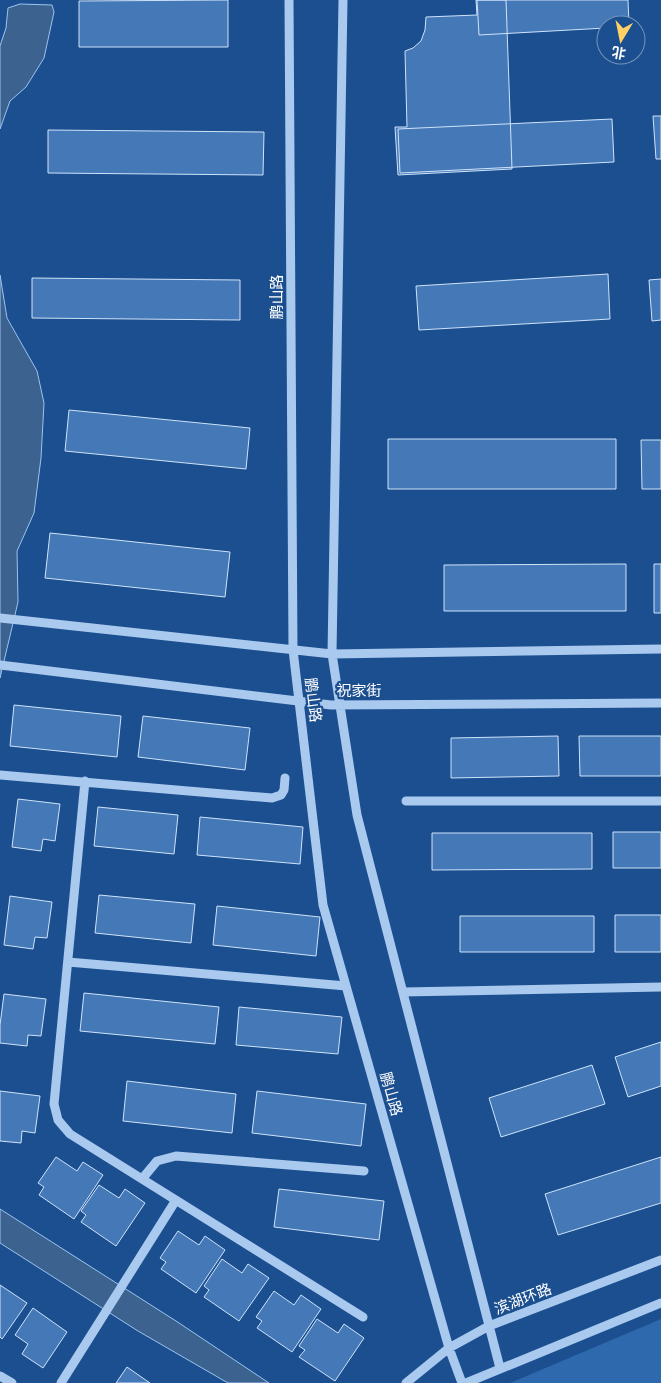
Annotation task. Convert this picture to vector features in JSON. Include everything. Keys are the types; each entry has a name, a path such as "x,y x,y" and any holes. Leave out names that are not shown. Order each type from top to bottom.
{"street":[{"name":"鹏山路","path":"288,0 293,650 323,905 449,1348 462,1383"},
{"name":"鹏山路","path":"343,0 332,654 357,815 500,1368"},
{"path":"0,618 332,654 661,649"},
{"name":"祝家街","path":"0,665 300,702 340,705 661,703"},
{"path":"0,775 272,798 282,795 285,778"},
{"path":"85,782 54,1104 58,1120 70,1134 363,1317"},
{"path":"406,801 661,801"},
{"path":"68,962 346,986"},
{"path":"403,992 661,987"},
{"path":"142,1179 157,1161 176,1156 364,1171"},
{"path":"61,1383 176,1200"},
{"name":"滨湖环路","path":"406,1383 449,1348 489,1326 661,1260"},
{"path":"466,1383 661,1303"},
{"path":"0,1376 12,1383"}],"shaded area":[{"path":"20,4 52,5 54,12 44,58 26,87 10,101 0,129 0,46 6,28 8,8"},
{"path":"0,275 7,318 37,371 44,403 41,458 34,513 17,551 18,602 0,678"},
{"path":"0,1209 176,1321 269,1383 228,1383 138,1331 0,1243"},
{"path":"661,1319 661,1383 510,1383"}],"building":[{"path":"228,0 228,47 79,47 79,1"},
{"path":"476,0 506,0 512,169 398,175 395,127 407,127 405,51 413,48 421,41 425,30 426,17 477,15"},
{"path":"477,0 628,0 629,15 596,15 596,29 479,35"},
{"path":"653,116 661,116 661,159 656,159"},
{"path":"612,119 614,162 400,173 398,129"},
{"path":"48,130 264,132 263,175 48,173"},
{"path":"608,274 610,319 419,330 416,286"},
{"path":"32,278 240,280 240,320 32,318"},
{"path":"661,279 661,320 652,321 649,280"},
{"path":"69,410 250,428 246,469 65,451"},
{"path":"388,439 616,439 616,489 388,489"},
{"path":"641,440 661,440 661,489 642,489"},
{"path":"50,533 230,552 225,597 45,578"},
{"path":"626,564 626,611 444,611 444,565"},
{"path":"654,564 661,564 661,613 654,613"},
{"path":"14,705 121,716 117,757 10,746"},
{"path":"143,716 250,728 245,770 138,757"},
{"path":"558,736 559,776 451,778 451,738"},
{"path":"579,736 661,736 661,776 580,776"},
{"path":"18,799 60,804 55,841 43,839 41,851 12,847"},
{"path":"98,807 178,815 174,854 94,846"},
{"path":"200,817 303,827 300,864 197,855"},
{"path":"613,832 661,832 661,868 613,868"},
{"path":"432,833 592,833 592,869 432,870"},
{"path":"99,895 195,904 191,943 95,933"},
{"path":"10,896 52,902 47,938 35,937 33,949 4,945"},
{"path":"217,906 320,917 316,956 213,945"},
{"path":"615,915 661,915 661,952 615,952"},
{"path":"460,916 594,916 594,952 460,952"},
{"path":"84,993 219,1007 215,1044 80,1031"},
{"path":"4,994 46,999 41,1036 28,1035 27,1046 0,1043"},
{"path":"239,1007 342,1017 338,1054 236,1045"},
{"path":"661,1042 661,1086 628,1097 615,1057"},
{"path":"592,1065 605,1104 501,1137 489,1098"},
{"path":"127,1081 236,1094 232,1133 123,1121"},
{"path":"0,1091 40,1096 35,1133 22,1131 21,1143 0,1141"},
{"path":"257,1091 366,1104 361,1146 252,1133"},
{"path":"56,1157 77,1171 83,1162 103,1175 74,1219 39,1195 44,1187 38,1183"},
{"path":"661,1157 661,1203 558,1235 545,1194"},
{"path":"99,1185 119,1198 125,1189 145,1203 116,1246 81,1222 86,1215 81,1211"},
{"path":"279,1189 384,1201 379,1240 274,1227"},
{"path":"178,1231 199,1245 205,1236 225,1250 196,1293 161,1269 166,1262 160,1258"},
{"path":"222,1259 242,1273 248,1264 269,1278 239,1321 204,1297 209,1290 204,1286"},
{"path":"0,1285 27,1303 2,1339 0,1337"},
{"path":"274,1291 294,1305 301,1295 321,1309 292,1352 257,1328 262,1321 256,1317"},
{"path":"33,1308 67,1332 43,1368 22,1354 28,1344 15,1335"},
{"path":"317,1319 338,1333 344,1324 364,1338 335,1381 299,1357 305,1350 299,1346"},
{"path":"127,1367 150,1383 116,1383"}]}
